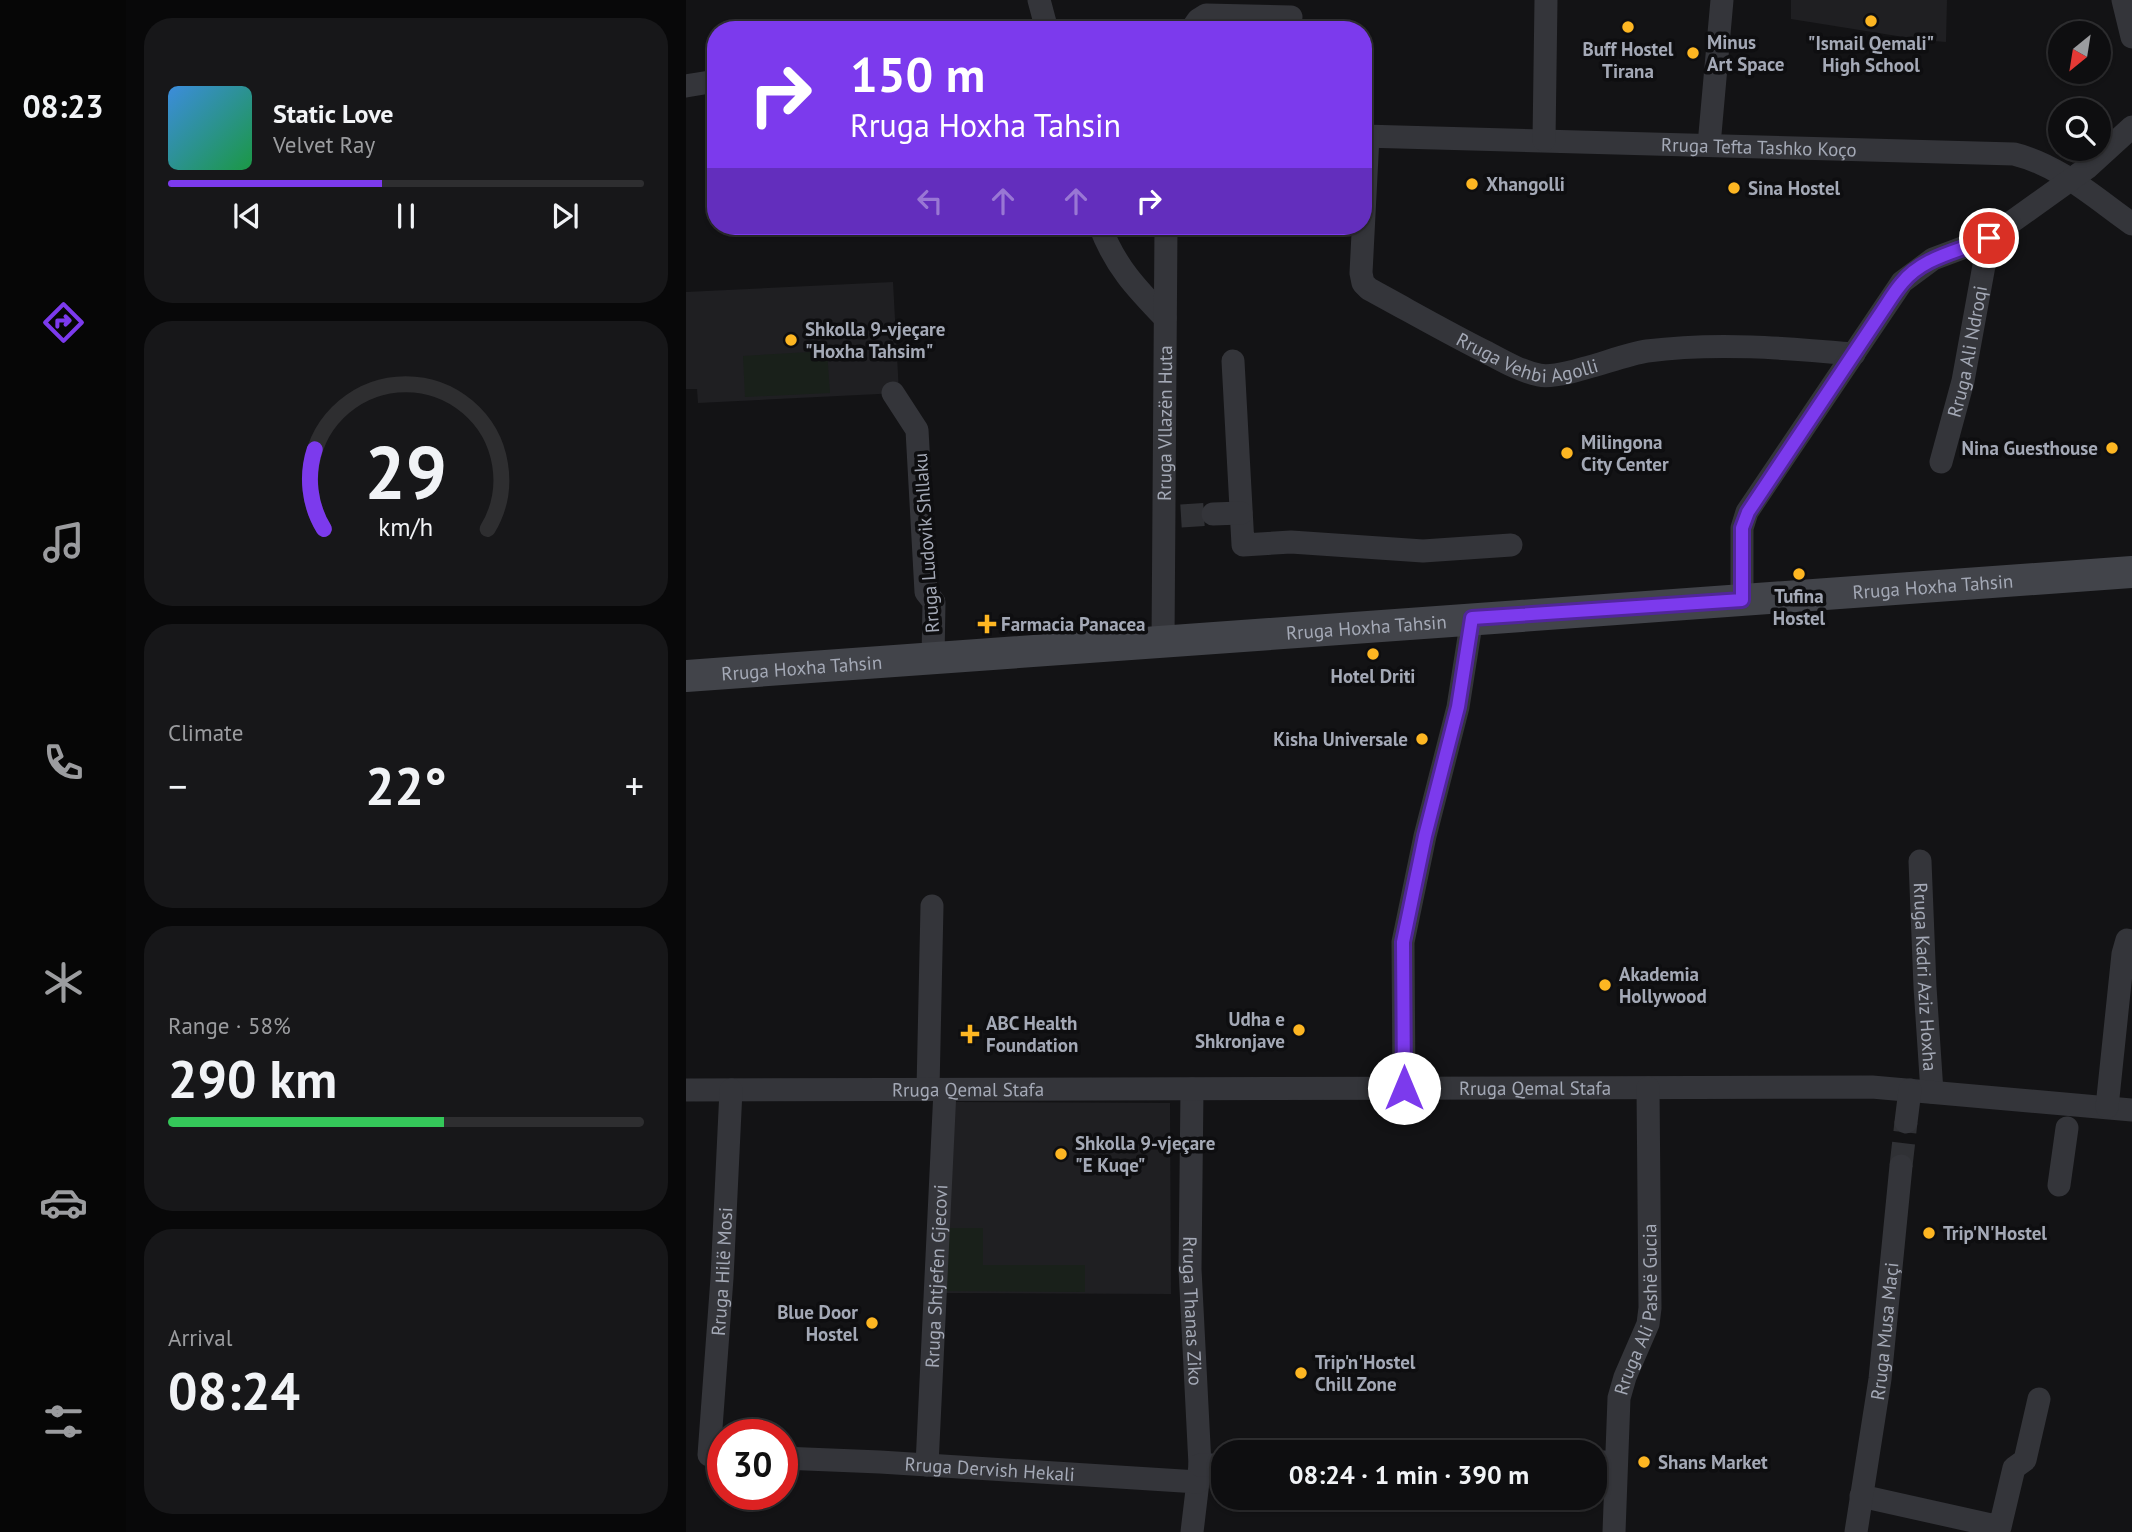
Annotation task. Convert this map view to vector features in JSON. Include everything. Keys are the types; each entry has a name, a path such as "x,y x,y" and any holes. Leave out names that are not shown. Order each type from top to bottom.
{"main road":[{"name":"Rruga Hoxha Tahsin","path":"686,676 2132,572"}],"street":[{"path":"1039,0 1045,21"},
{"path":"1544,140 1546,0"},
{"path":"1709,145 1722,0"},
{"path":"2123,0 2132,37"},
{"path":"1197,21 1206,15 1291,17"},
{"path":"686,86 707,82"},
{"path":"1742,600 1742,528 1748,512 1902,282 1933,259 1989,238 2070,180 2132,127"},
{"name":"Rruga Tefta Tashko Koço","path":"1372,136 2014,154 2033,159 2070,180 2132,224"},
{"name":"Rruga Vllazën Huta","path":"1103,235 1110,252 1133,286 1165,318 1172,516 1163,642"},
{"path":"1165,318 1166,235"},
{"name":"Rruga Vehbi Agolli","path":"1362,235 1361,273 1363,283 1369,289 1520,370 1542,376 1560,376 1610,359 1647,351 1698,347 1744,346 1854,354"},
{"name":"Rruga Ali Ndroqi","path":"1941,463 1963,381 1989,238"},
{"path":"1233,361 1243,545 1291,542 1423,551 1511,545"},
{"name":"Rruga Ludovik Shllaku","path":"892,393 917,430 926,592 934,602 933,659"},
{"path":"1213,514 1241,513"},
{"path":"1404,1088 1403,942 1425,836 1458,707 1472,618"},
{"name":"Rruga Kadri Aziz Hoxha","path":"1920,861 1925,987 1921,1091"},
{"path":"932,906 937,1089"},
{"path":"2107,1107 2123,954 2127,940"},
{"name":"Rruga Qemal Stafa","path":"686,1090 1872,1087 1921,1091 2068,1115 2107,1107 2132,1110"},
{"name":"Rruga Ali Pashë Gucia","path":"1607,1453 1625,1377 1648,1324 1650,1308 1648,1088"},
{"name":"Rruga Shtjefen Gjecovi","path":"927,1465 937,1089"},
{"name":"Rruga Thanas Ziko","path":"1192,1089 1190,1269 1199,1474 1192,1532"},
{"name":"Rruga Hilë Mosi","path":"706,1455 722,1278 731,1090"},
{"path":"1906,1122 1921,1091"},
{"path":"2059,1185 2068,1115"},
{"name":"Rruga Musa Maçi","path":"1856,1532 1880,1379 1901,1166"},
{"path":"1861,1496 2000,1527 2014,1468 2025,1460 2039,1399"},
{"name":"Rruga Dervish Hekali","path":"798,1459 1199,1474 1211,1470"},
{"name":"Rruga Ali Pashë Gucia","path":"1607,1476 1615,1532"}],"shaded area":[{"name":"\"Ismail Qemali\" High School","path":"1791,0 1947,0 1946,42 1791,19"},
{"name":"Shkolla 9-vjeçare \"Hoxha Tahsim\"","path":"893,282 899,393 698,403 697,389 686,389 686,292"},
{"path":"827,351 830,393 745,397 743,356"},
{"name":"Shkolla 9-vjeçare \"E Kuqe\"","path":"955,1102 1170,1103 1171,1294 943,1293"},
{"path":"948,1228 983,1228 983,1265 1085,1265 1085,1292 944,1291"}],"tunnel":[{"path":"1181,516 1213,514"},
{"path":"1901,1166 1906,1122"}],"place":[{"name":"\"Ismail Qemali\" High School","path":"1871,21"},
{"name":"Buff Hostel Tirana","path":"1628,27"},
{"name":"Minus Art Space","path":"1693,53"},
{"name":"Xhangolli","path":"1472,184"},
{"name":"Sina Hostel","path":"1734,188"},
{"name":"Shkolla 9-vjeçare \"Hoxha Tahsim\"","path":"791,340"},
{"name":"Nina Guesthouse","path":"2112,448"},
{"name":"Milingona City Center","path":"1567,453"},
{"name":"Tufina Hostel","path":"1799,574"},
{"name":"Farmacia Panacea","path":"987,624"},
{"name":"Hotel Driti","path":"1373,654"},
{"name":"Kisha Universale","path":"1422,739"},
{"name":"Akademia Hollywood","path":"1605,985"},
{"name":"Udha e Shkronjave","path":"1299,1030"},
{"name":"ABC Health Foundation","path":"970,1034"},
{"name":"Shkolla 9-vjeçare \"E Kuqe\"","path":"1061,1154"},
{"name":"Trip'N'Hostel","path":"1929,1233"},
{"name":"Blue Door Hostel","path":"872,1323"},
{"name":"Trip'n'Hostel Chill Zone","path":"1301,1373"},
{"name":"Shans Market","path":"1644,1462"}],"route":[{"path":"1404,1088 1403,942 1425,836 1458,707 1472,618 1742,600 1742,528 1748,512 1902,282 1933,259 1989,238"}]}
